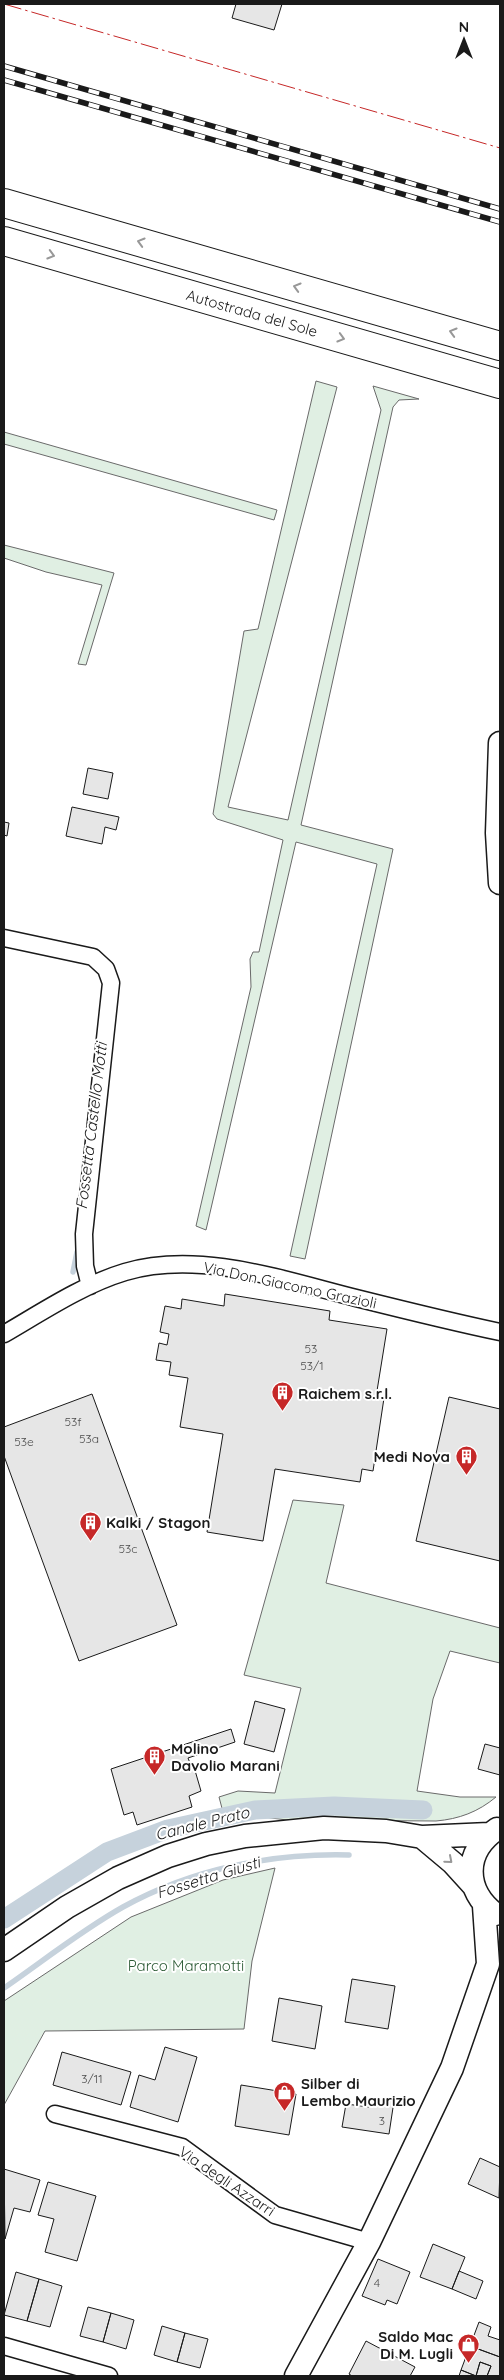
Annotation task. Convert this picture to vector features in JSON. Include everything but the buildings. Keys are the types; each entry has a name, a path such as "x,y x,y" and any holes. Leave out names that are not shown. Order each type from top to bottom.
{"highway":[{"path":"4,203 500,346"},
{"name":"Autostrada del Sole","path":"4,241 500,384"}],"main road":[{"path":"500,743 497,833 500,883"},
{"path":"4,1950 67,1907 118,1878 168,1856 206,1844 245,1836 324,1828 386,1831 422,1836 495,1831"},
{"path":"473,1885 474,1858 480,1845 495,1831"},
{"path":"296,2376 369,2242 452,2068 494,1956 492,1912 473,1885 453,1863 422,1836"}],"street":[{"path":"4,938 93,957 106,968 111,983 84,1234 85,1266 90,1286"},
{"name":"Via Don Giacomo Grazioli","path":"4,1334 90,1286 124,1272 162,1264 187,1263 216,1266 500,1332"},
{"name":"Via degli Azzarri","path":"55,2114 182,2147 275,2215 369,2242"},
{"path":"4,2346 109,2376"}],"green space":[{"path":"316,381 337,387 228,807 288,820 381,410 373,386 419,399 399,400 393,407 301,825 393,849 305,1259 290,1256 377,864 296,842 206,1230 196,1226 251,987 250,959 253,952 259,952 283,840 217,819 213,814 244,631 258,629"},
{"path":"4,432 277,510 274,520 4,444"},
{"path":"4,545 114,573 86,665 78,664 102,585 46,572 4,558"},
{"path":"293,1500 344,1505 326,1583 500,1628 500,1663 450,1651 433,1699 417,1791 460,1797 496,1797 482,1807 453,1819 436,1821 287,1820 223,1812 219,1797 238,1791 275,1793 301,1688 244,1675"},
{"name":"Parco Maramotti","path":"275,1868 252,1961 244,2029 45,2031 4,2105 4,2001 131,1917 223,1880"}],"waterway":[{"name":"Fossetta Castello Motti","path":"73,1272 77,1252"},
{"name":"Canale Prato","path":"4,1919 107,1852 168,1829 255,1810 334,1806 423,1810"},
{"name":"Fossetta Giusti","path":"4,1988 108,1916 149,1894 176,1883 204,1873 261,1861 290,1857 349,1855"}],"railway":[{"path":"4,66 500,209"},
{"path":"4,80 500,222"}],"power":[{"path":"4,4 500,148"}],"place":[{"name":"Raichem s.r.l.","path":"282,1412"},
{"name":"Medi Nova","path":"466,1475"},
{"name":"Kalki / Stagon","path":"90,1541"},
{"name":"Molino Davolio Marani","path":"155,1776"},
{"name":"Silber di Lembo Maurizio","path":"285,2111"},
{"name":"Saldo Mac Di M. Lugli","path":"469,2364"}]}
